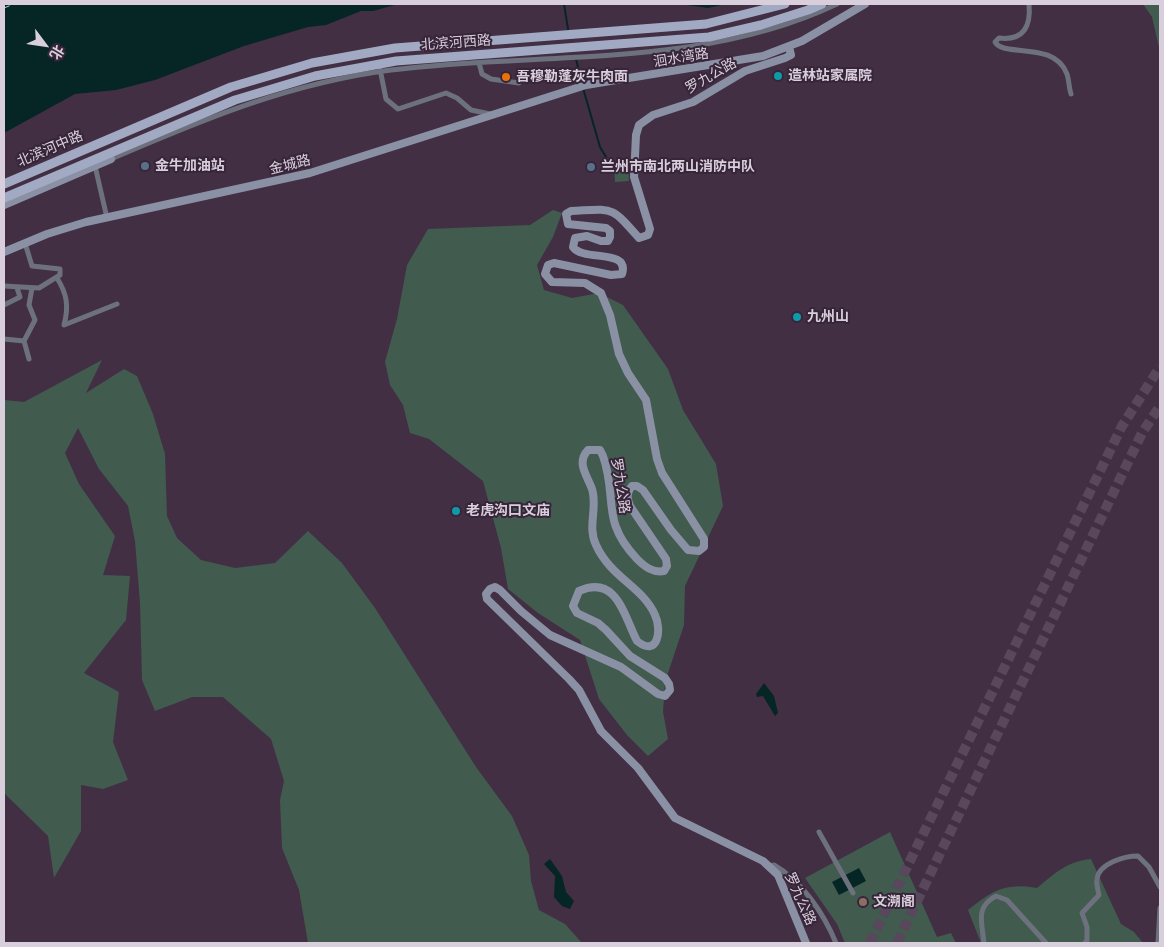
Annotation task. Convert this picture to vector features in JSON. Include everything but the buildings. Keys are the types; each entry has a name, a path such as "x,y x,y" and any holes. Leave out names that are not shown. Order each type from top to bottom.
{"main road":[{"name":"北滨河西路","path":"108,139 230,87 312,63 394,48 706,24 785,4"},
{"name":"北滨河西路","path":"104,159 235,100 316,76 380,68 709,37 761,25 822,4"},
{"name":"北滨河中路","path":"4,184 108,139"},
{"name":"北滨河中路","path":"4,198 104,159"}],"street":[{"path":"492,115 471,110 457,98 446,93 398,109 386,99 380,68 480,63 705,45 807,18 837,4"},
{"name":"洄水湾路","path":"582,86 738,62 789,48 865,4"},
{"path":"1029,4 1030,23 1027,28 1009,39 999,38 994,42 997,47 1003,49 1044,53 1062,66 1067,73 1071,94"},
{"name":"罗九公路","path":"789,48 791,55 745,70 693,102 653,115 639,126 634,177 650,229 648,235 640,238 624,219 613,211 571,211 566,214 568,224 606,228 610,231 608,241 580,236 576,238 573,247 582,254 616,258 622,262 624,268 622,274 611,275 554,263 548,265 544,274 552,282 585,283 601,293 606,301 621,359 646,400 656,459 662,473 704,539 704,547 699,551 688,550 670,530 643,490 637,486 632,486 628,491 627,498 630,506 666,559 667,566 664,571 656,572 649,569 625,546 614,526 603,456 600,450 588,450 584,455 582,461 583,469 594,499 591,526 596,546 610,568 649,605 655,615 660,635 657,642 649,646 642,645 637,641 620,604 615,596 606,589 595,587 579,591 573,606 577,613 598,623 606,630 630,656 665,678 670,690 665,696 658,694 621,667 550,635 521,611 500,590 490,588 486,594 487,599 579,690 601,731 638,768 675,818 770,866 784,885 806,943"},
{"path":"480,63 482,74 491,79 519,84"},
{"name":"金城路","path":"4,252 60,230 310,173 582,86"},
{"path":"4,205 104,159 108,218"},
{"path":"4,286 39,288 60,275 60,269 32,266 25,243"},
{"path":"57,278 65,291 68,303 64,325 117,304"},
{"path":"4,305 20,297 17,288"},
{"path":"29,359 24,341 35,320 29,306 32,288"},
{"path":"4,339 24,341"},
{"path":"819,832 853,892"},
{"path":"1084,943 1087,940 1088,928 1082,913 1099,895 1097,879 1100,871 1120,858 1138,856 1148,867 1160,887"},
{"path":"770,866 774,865 786,872 799,884 830,929 836,943"},
{"path":"984,943 982,910 985,902 996,896 1007,900 1046,943"},
{"path":"1158,943 1160,908"}],"shaded area":[{"path":"4,4 398,4 373,11 361,11 326,25 308,27 244,46 155,80 116,90 75,94 4,133"},
{"path":"680,4 726,4 708,8"},
{"path":"1143,4 1160,4 1160,52 1152,17"},
{"path":"628,161 629,181 615,182 614,162"},
{"path":"553,210 562,213 553,237 537,265 544,290 572,298 599,293 623,305 668,369 683,410 716,464 723,506 685,586 684,625 665,682 663,712 668,739 648,756 627,735 599,699 580,640 538,613 508,589 501,548 483,481 429,439 410,433 403,405 390,385 385,362 397,319 407,265 428,229 530,225"},
{"path":"102,360 86,393 124,369 137,376 153,414 165,454 167,516 177,538 201,560 235,568 275,563 308,531 342,563 375,608 476,767 512,816 529,855 531,881 539,910 565,924 582,943 308,943 299,890 282,848 280,800 284,781 271,739 223,697 192,697 155,711 142,680 140,603 135,541 128,506 99,469 78,428 65,453 79,484 115,536 103,575 130,576 126,620 84,673 119,692 113,742 128,780 103,789 81,785 81,831 54,878 48,836 4,793 4,400 24,402"},
{"path":"764,683 774,696 778,713 775,716 763,696 757,697 756,694"},
{"path":"890,832 937,937 951,933 956,943 845,943 837,924 805,878"},
{"path":"550,859 562,876 566,892 574,901 570,909 562,906 554,897 555,876 544,864"},
{"path":"1091,859 1121,924 1134,932 1143,943 981,943 968,910 976,903 992,893 1008,887 1026,886 1037,888 1069,865"},
{"path":"859,868 866,881 839,895 832,882"}],"waterway":[{"path":"564,4 568,29"},
{"path":"576,59 582,84"},
{"path":"583,88 600,147 606,157"}],"ferry route":[{"path":"4,8 14,4"}],"tunnel":[{"path":"870,943 1122,426 1160,367"},
{"path":"897,943 1142,433 1160,406"}],"place":[{"name":"造林站家属院","path":"778,76"},
{"name":"吾穆勒蓬灰牛肉面","path":"506,77"},
{"name":"金牛加油站","path":"145,166"},
{"name":"兰州市南北两山消防中队","path":"591,167"},
{"name":"九州山","path":"797,317"},
{"name":"老虎沟口文庙","path":"456,511"},
{"name":"文溯阁","path":"863,902"}]}
